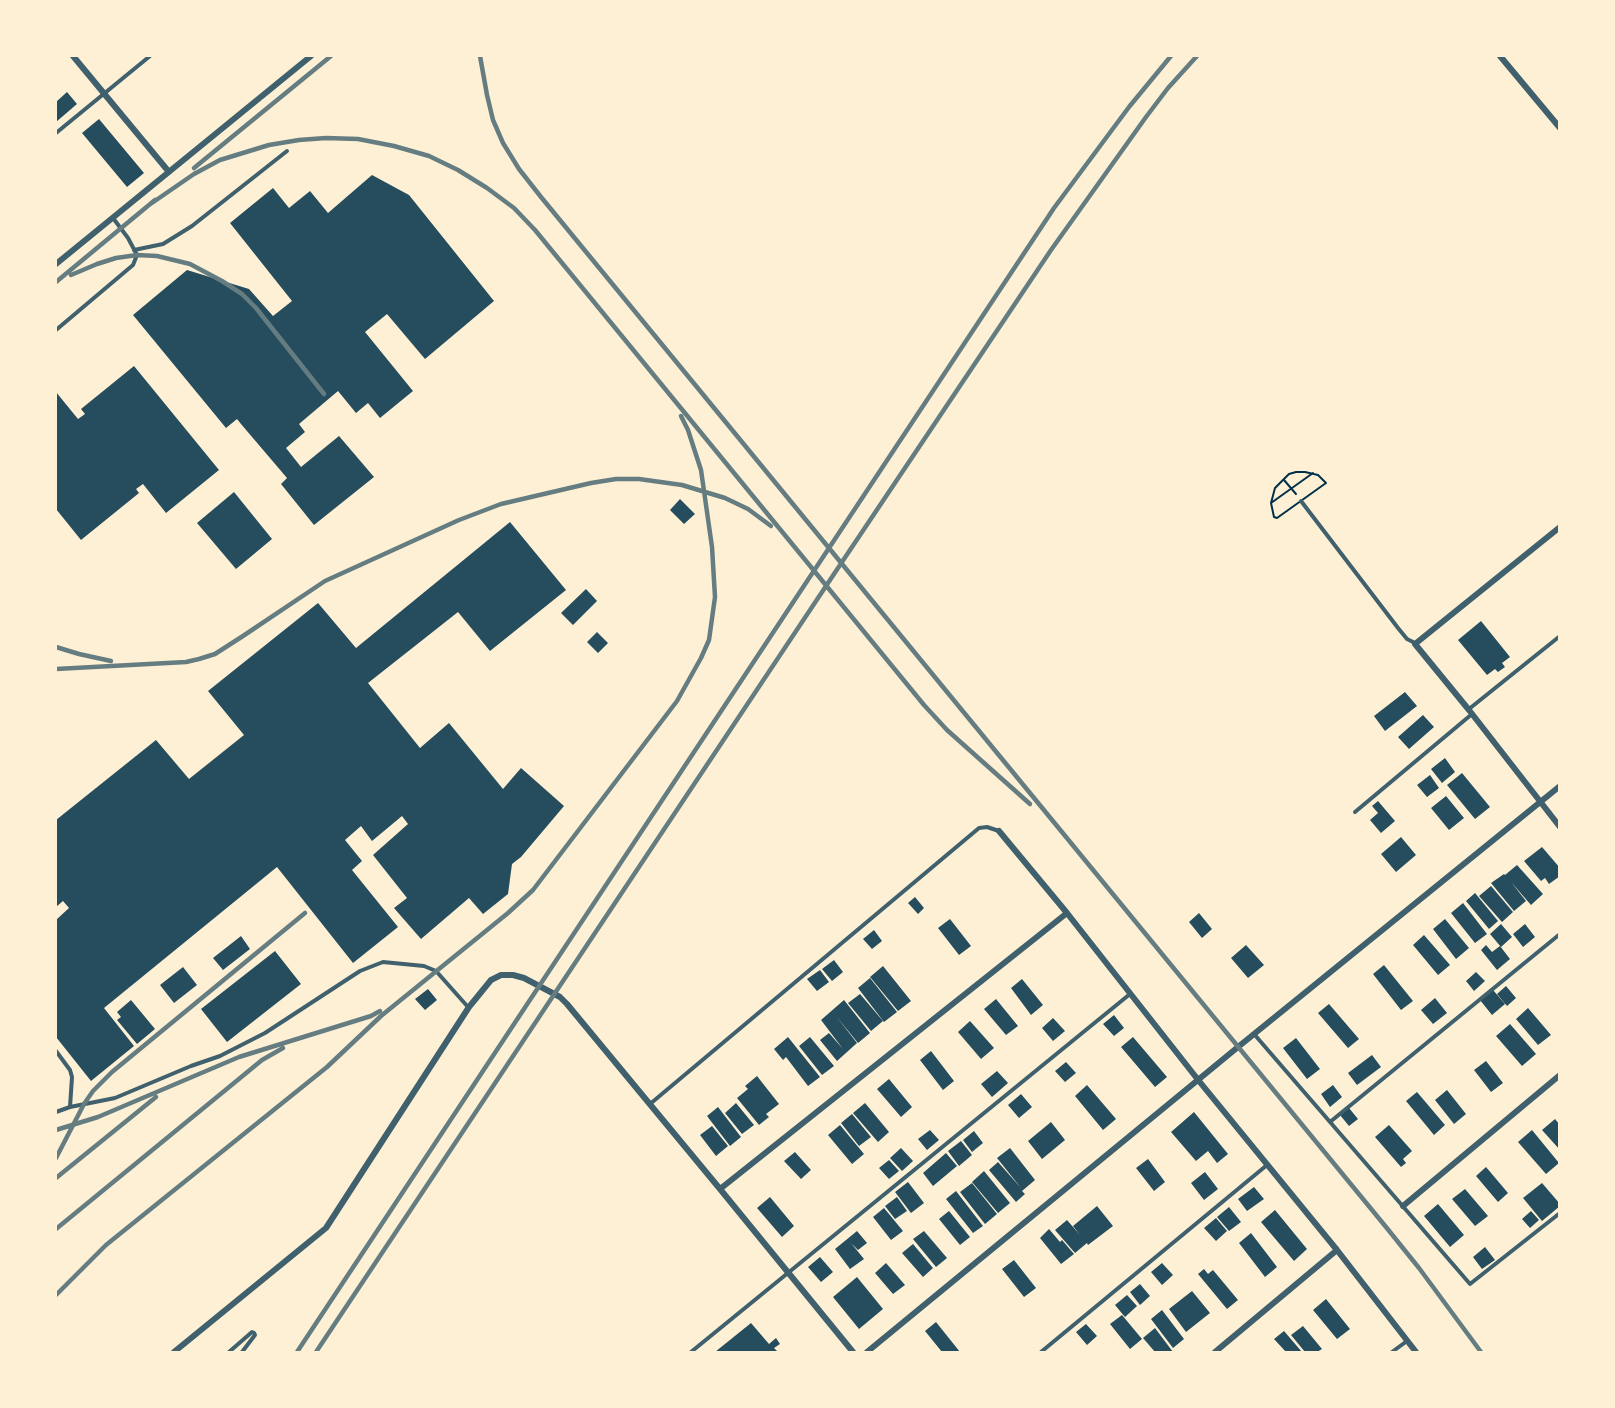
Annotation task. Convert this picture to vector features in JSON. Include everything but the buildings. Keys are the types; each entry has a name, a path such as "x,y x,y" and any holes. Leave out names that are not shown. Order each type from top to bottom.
{"street":[{"path":"73,56 170,172"},
{"path":"56,264 311,56"},
{"path":"1500,56 1560,128"},
{"path":"1560,527 1415,644 1560,827"},
{"path":"867,1353 1254,1034 1560,786"},
{"path":"999,831 1337,1250 1416,1353"},
{"path":"720,1189 1067,913"},
{"path":"174,1353 326,1228 469,1007 491,980 501,975 524,978 567,1004 853,1353"},
{"path":"1403,1206 1560,1075"},
{"path":"1215,1353 1337,1250"}],"lane":[{"path":"56,133 150,56"},
{"path":"134,250 163,244 192,226 287,151"},
{"path":"56,330 133,265 137,255 113,217"},
{"path":"1301,501 1407,639 1415,644"},
{"path":"1355,812 1560,636"},
{"path":"649,1104 979,828 987,827 999,831"},
{"path":"1330,1122 1560,934"},
{"path":"56,1112 115,1098 220,1056 265,1033 360,971 383,962 424,966 436,971 469,1007"},
{"path":"691,1353 1131,994"},
{"path":"1254,1034 1470,1284 1560,1213"},
{"path":"56,1052 70,1070 72,1077 70,1107"},
{"path":"1041,1353 1267,1165"},
{"path":"229,1353 252,1332 254,1333 255,1335 242,1353"},
{"path":"1392,1353 1407,1341"}],"path":[{"path":"1305,472 1313,473 1326,483 1277,518 1274,517 1271,503 1275,488 1284,479 1289,474 1305,472"},
{"path":"1271,503 1313,473"},
{"path":"1284,479 1301,501"}],"railway":[{"path":"194,168 331,56"},
{"path":"480,56 493,120 503,143 519,169 1386,1227 1481,1352"},
{"path":"297,1352 1054,208 1129,107 1171,56"},
{"path":"316,1352 1051,250 1146,117 1197,56"},
{"path":"149,205 194,174 220,160 269,145 326,138 358,139 429,156 487,188 514,208 535,230 924,705 947,730 1030,804"},
{"path":"56,282 155,200"},
{"path":"71,275 116,258 137,255 157,256 190,264 242,294 256,308 324,394"},
{"path":"56,1295 106,1245 327,1067 381,1016 533,890 677,701 709,640 715,597 712,547 701,470 681,416"},
{"path":"56,669 186,662 215,654 325,581 459,520 501,504 591,483 616,479 639,479 682,485 725,498 748,509 771,526"},
{"path":"56,647 111,661"},
{"path":"56,1158 84,1104 112,1072 305,913"},
{"path":"56,1130 98,1117 239,1057 371,1016 380,1011"},
{"path":"56,1229 262,1060 283,1048"},
{"path":"56,1178 156,1097"}]}
